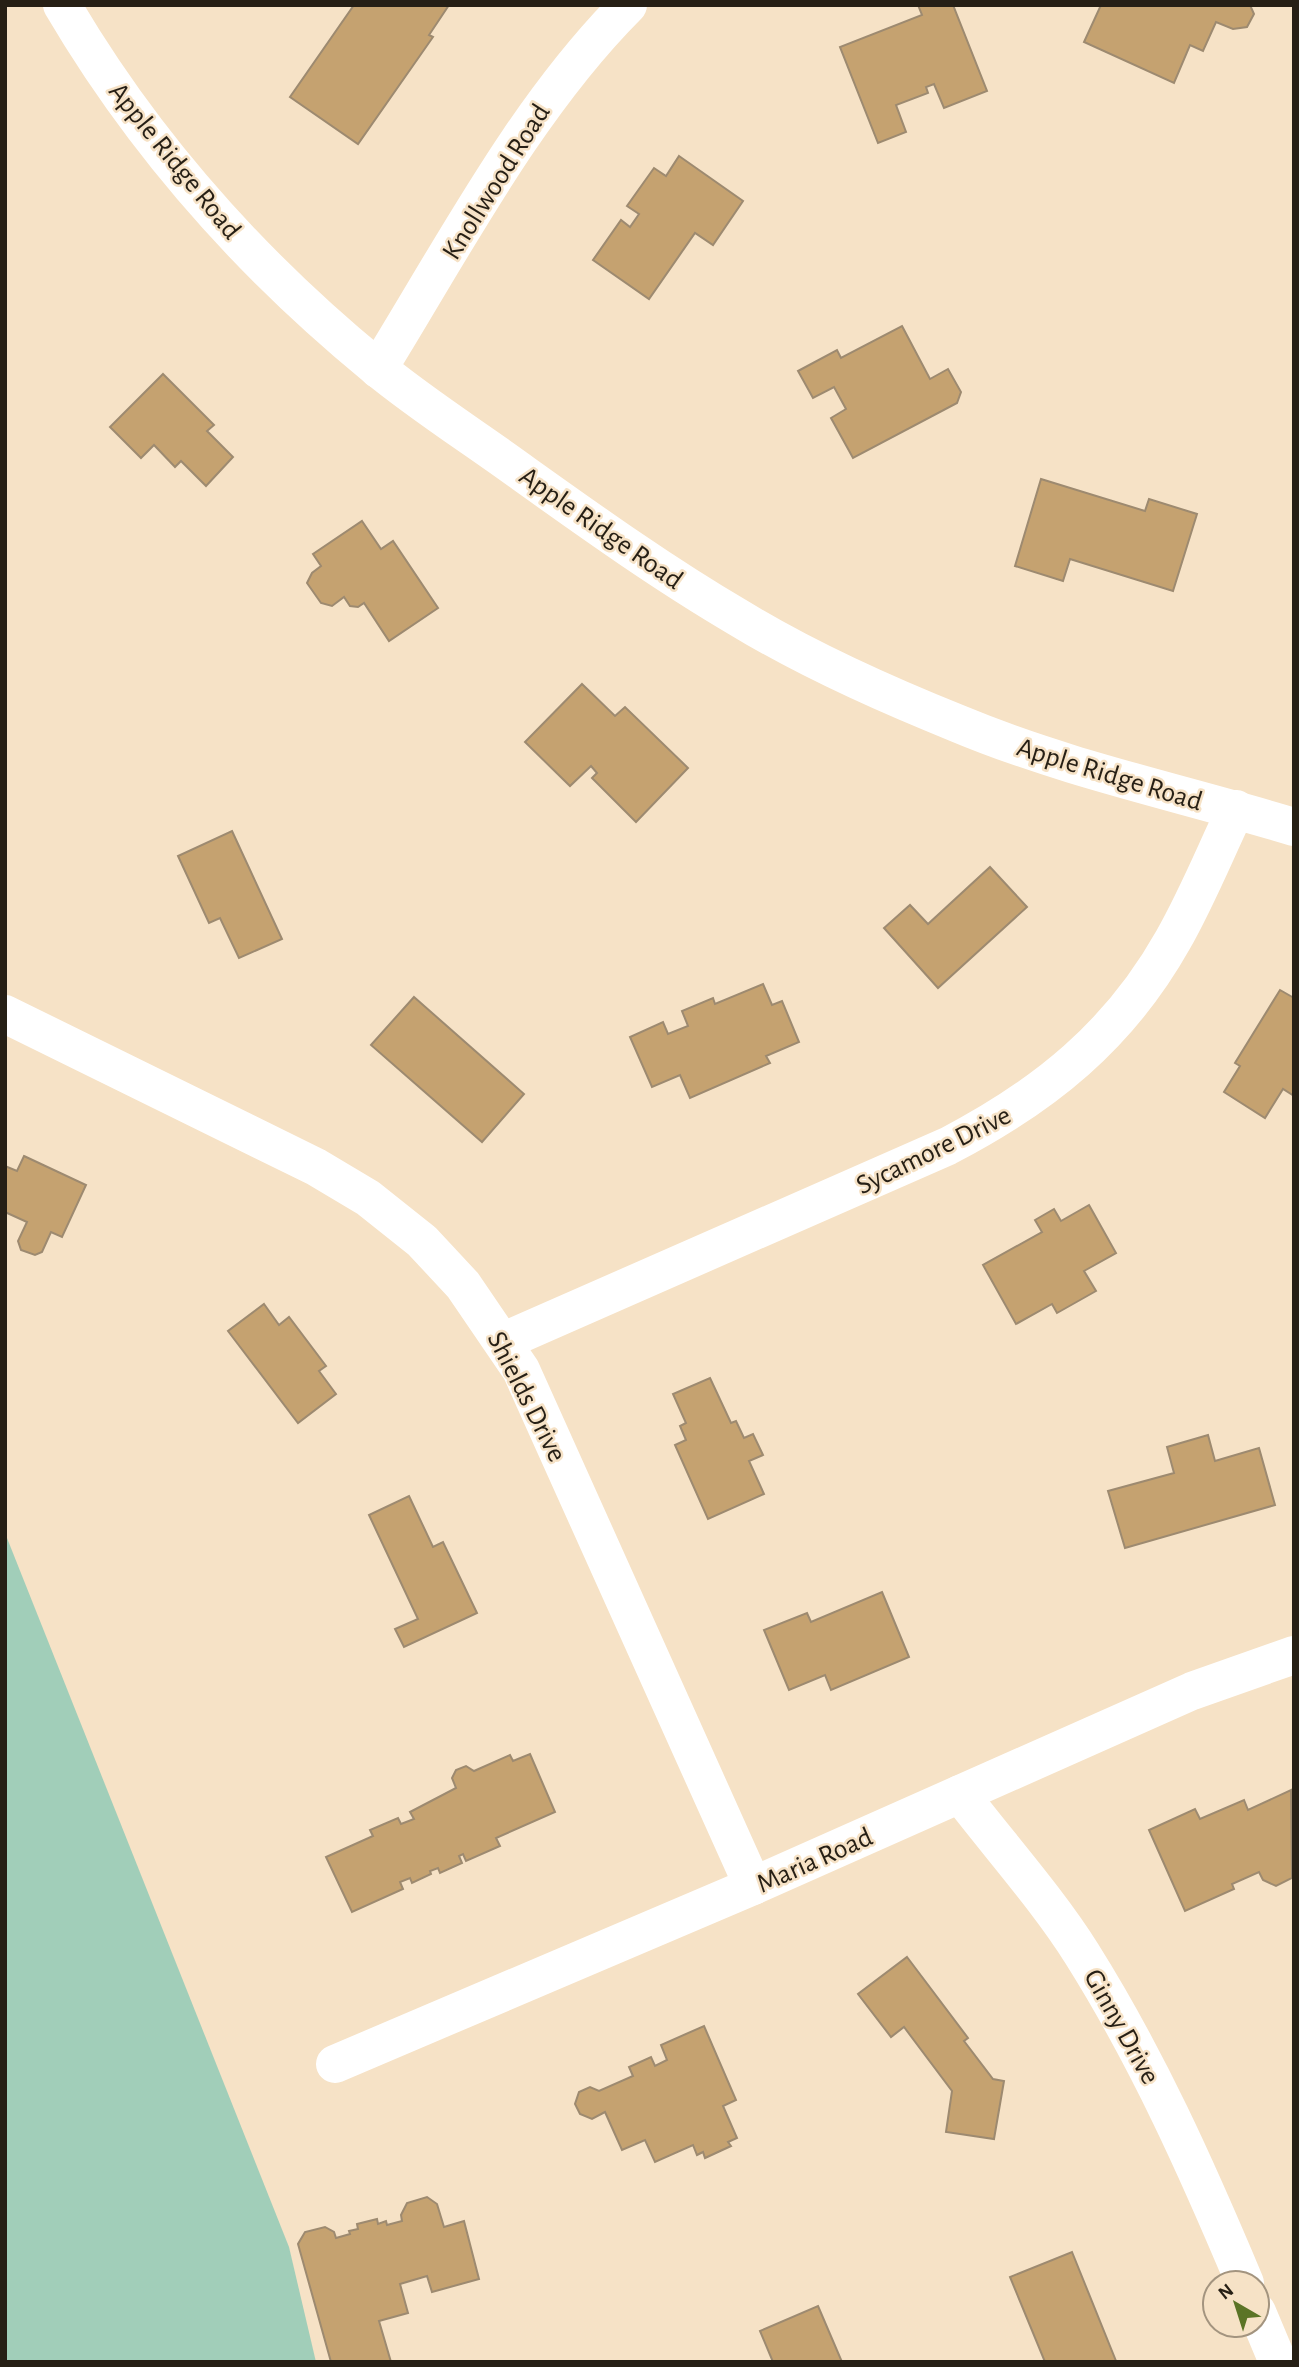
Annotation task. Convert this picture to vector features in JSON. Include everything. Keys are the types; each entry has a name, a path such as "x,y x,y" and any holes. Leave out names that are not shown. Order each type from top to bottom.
{"street":[{"name":"Apple Ridge Road","path":"62,5 117,90 175,167 267,268 378,369 638,556 741,620 849,676 960,725 1074,766 1294,827"},
{"name":"Knollwood Road","path":"378,369 548,96 587,46 628,5"},
{"name":"Sycamore Drive","path":"504,1341 948,1146 1000,1119 1049,1086 1099,1041 1142,989 1174,939 1236,809"},
{"name":"Shields Drive","path":"5,1014 316,1167 368,1198 422,1241 463,1285 504,1341 521,1370 753,1886"},
{"name":"Maria Road","path":"335,2064 753,1886 1192,1691 1294,1655"},
{"name":"Ginny Drive","path":"960,1794 1081,1952 1139,2050 1188,2147 1239,2269"},
{"path":"1268,2339 1278,2362"}],"green space":[{"path":"5,1533 289,2247 316,2362 5,2362"}],"building":[{"path":"354,5 449,5 429,35 433,37 358,144 290,97"},
{"path":"918,5 953,5 987,91 944,108 934,84 926,87 928,93 896,105 906,132 878,143 840,47 922,15"},
{"path":"1101,5 1250,5 1254,14 1247,27 1233,29 1216,22 1203,51 1190,45 1174,83 1084,42"},
{"path":"679,156 743,201 713,245 695,233 649,299 593,260 621,220 630,227 639,214 627,206 654,168 666,176"},
{"path":"902,326 930,379 948,369 961,392 957,403 853,458 831,418 846,409 834,387 813,398 798,371 837,350 841,358"},
{"path":"163,374 214,425 207,431 233,457 206,486 181,461 175,467 154,445 141,458 110,427"},
{"path":"1041,479 1145,511 1149,499 1197,514 1173,591 1070,559 1063,581 1015,566"},
{"path":"362,521 381,549 393,541 438,608 389,641 364,603 358,607 350,606 344,597 332,606 321,603 307,583 312,573 321,566 313,554"},
{"path":"582,684 615,716 625,707 688,768 636,822 592,778 597,773 591,766 570,786 525,742"},
{"path":"232,831 282,939 239,958 220,918 209,923 178,856"},
{"path":"990,867 1027,907 938,988 884,928 910,905 928,924"},
{"path":"763,984 772,1005 782,1001 799,1042 766,1056 770,1063 690,1098 680,1075 652,1087 630,1037 663,1022 668,1034 688,1026 682,1011 713,998 715,1004"},
{"path":"1280,990 1294,998 1294,1096 1283,1089 1265,1118 1224,1092 1240,1066 1235,1063"},
{"path":"414,997 524,1094 482,1142 371,1045"},
{"path":"24,1156 86,1185 62,1237 51,1232 42,1252 35,1255 21,1250 18,1241 27,1222 5,1212 5,1166 17,1171"},
{"path":"1089,1205 1116,1253 1084,1271 1096,1291 1057,1313 1052,1304 1016,1324 983,1265 1042,1232 1035,1220 1054,1209 1061,1221"},
{"path":"264,1304 279,1325 289,1317 326,1366 319,1371 336,1394 298,1423 228,1331"},
{"path":"710,1378 731,1423 736,1421 744,1438 753,1434 763,1455 749,1461 764,1494 708,1519 675,1445 686,1440 680,1426 686,1423 673,1394"},
{"path":"1208,1435 1215,1461 1259,1448 1275,1505 1125,1548 1108,1491 1174,1473 1167,1447"},
{"path":"409,1496 433,1547 443,1542 477,1613 404,1647 395,1629 418,1619 369,1515"},
{"path":"882,1592 909,1657 831,1690 825,1675 789,1690 764,1630 807,1613 811,1622"},
{"path":"530,1754 555,1812 496,1838 500,1846 466,1861 463,1854 459,1856 462,1863 440,1873 438,1868 412,1883 410,1878 400,1882 403,1889 352,1912 326,1857 373,1836 370,1830 398,1818 401,1824 414,1819 410,1812 456,1788 452,1778 456,1770 466,1766 474,1771 510,1755 513,1761"},
{"path":"1291,1790 1292,1878 1276,1886 1263,1880 1259,1872 1232,1884 1234,1889 1185,1911 1149,1830 1195,1809 1200,1819 1244,1800 1248,1810"},
{"path":"907,1957 968,2038 964,2041 993,2079 1004,2081 994,2139 946,2132 952,2091 904,2027 891,2037 858,1994"},
{"path":"704,2026 736,2100 723,2106 737,2138 728,2142 731,2146 705,2158 703,2152 697,2155 693,2145 655,2162 645,2140 622,2150 605,2112 592,2119 580,2114 575,2104 579,2092 590,2087 599,2091 633,2076 629,2067 651,2057 655,2066 667,2060 661,2045"},
{"path":"427,2197 437,2204 444,2227 464,2221 479,2279 432,2292 427,2276 400,2284 408,2313 379,2321 391,2362 331,2362 298,2244 305,2232 325,2227 334,2232 336,2238 358,2229 357,2224 377,2219 378,2224 386,2221 387,2225 402,2221 401,2215 407,2203"},
{"path":"1072,2252 1116,2361 1114,2362 1045,2362 1010,2277"},
{"path":"818,2306 842,2362 773,2362 760,2331"}]}
